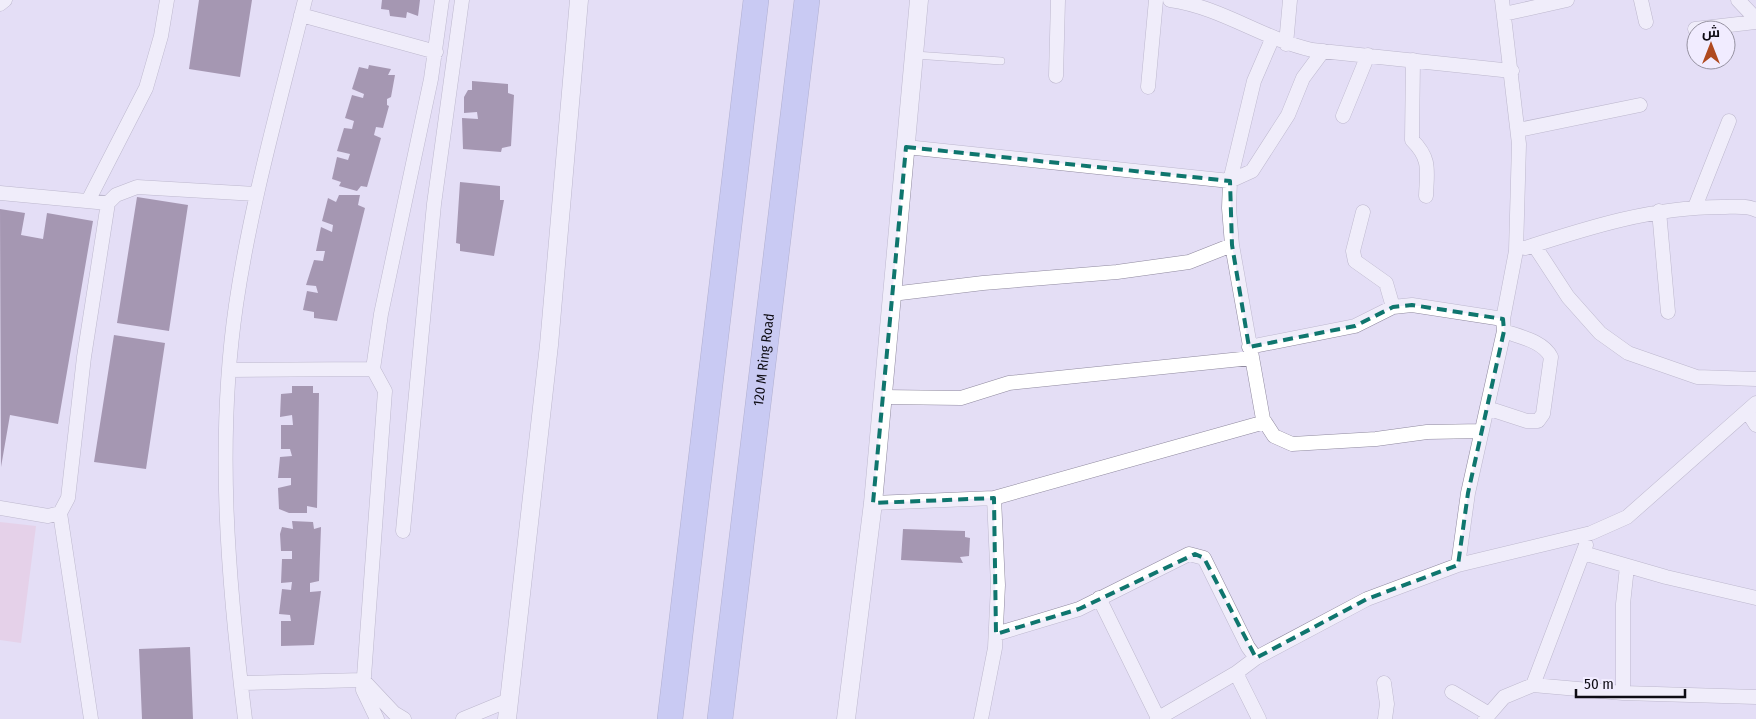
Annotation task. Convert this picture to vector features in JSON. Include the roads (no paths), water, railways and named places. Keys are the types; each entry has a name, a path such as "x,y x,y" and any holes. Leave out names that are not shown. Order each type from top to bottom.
{"highway":[{"path":"670,719 756,0"},
{"name":"120 M Ring Road","path":"720,719 807,0"}],"street":[{"path":"0,4 5,0"},
{"path":"88,201 146,88 161,36 167,0"},
{"path":"245,719 229,565 224,477 229,370 236,307 256,194 305,0"},
{"path":"377,719 363,690 385,391 373,369 381,314 436,52 442,0"},
{"path":"403,530 434,204 462,0"},
{"path":"507,719 550,335 579,0"},
{"path":"846,719 874,503 919,0"},
{"path":"1056,76 1058,0"},
{"path":"1148,87 1156,0"},
{"path":"1170,0 1195,4 1248,24 1286,44 1322,51 1512,71"},
{"path":"1286,44 1290,0"},
{"path":"1458,565 1468,492 1504,325 1516,251 1518,130 1502,0"},
{"path":"1504,14 1567,0"},
{"path":"1641,0 1646,22"},
{"path":"1738,0 1756,20"},
{"path":"301,15 436,52"},
{"path":"1736,23 1756,20"},
{"path":"1273,37 1254,82 1230,181 1232,245 1250,352 1265,422 1274,436 1292,444 1376,439 1427,432 1482,431"},
{"path":"906,147 1230,181 1252,171 1288,115 1303,78 1322,51"},
{"path":"1343,116 1368,55"},
{"path":"1413,60 1412,140 1425,153 1427,172 1426,196"},
{"path":"1518,130 1640,105"},
{"path":"1695,207 1729,121"},
{"path":"91,719 60,514 68,498 84,357 108,203 116,195 137,187 256,194"},
{"path":"0,193 108,203"},
{"path":"1516,251 1588,228 1659,211 1695,207 1732,207 1756,210"},
{"path":"1659,211 1668,312"},
{"path":"1363,212 1353,251 1355,261 1386,283 1393,307"},
{"path":"892,294 984,283 1117,272 1189,262 1232,245"},
{"path":"1534,245 1568,298 1600,334 1628,353 1697,377 1756,379"},
{"path":"883,397 961,398 1009,384 1250,352 1355,326 1393,307 1412,305 1504,325 1547,350 1551,357 1543,414 1538,421 1527,421 1487,408"},
{"path":"229,370 373,369"},
{"path":"1099,598 1157,718 1236,673 1256,658 1367,599 1458,565 1590,533 1627,517 1752,407 1756,425"},
{"path":"874,503 994,498 1265,422"},
{"path":"981,719 996,634 998,585 994,498"},
{"path":"0,508 48,516 60,514"},
{"path":"1533,685 1590,533"},
{"path":"1583,553 1627,566 1756,598"},
{"path":"996,634 1078,609 1189,554 1200,555 1204,558 1248,647 1256,658"},
{"path":"1624,693 1623,604 1627,566"},
{"path":"1236,673 1259,719"},
{"path":"241,683 363,680 394,713 404,719"},
{"path":"1384,683 1387,704 1385,719"},
{"path":"1452,692 1487,716 1504,698 1533,685 1624,693 1756,697"},
{"path":"464,719 509,700"}],"lane":[{"path":"914,55 1001,61"}]}
